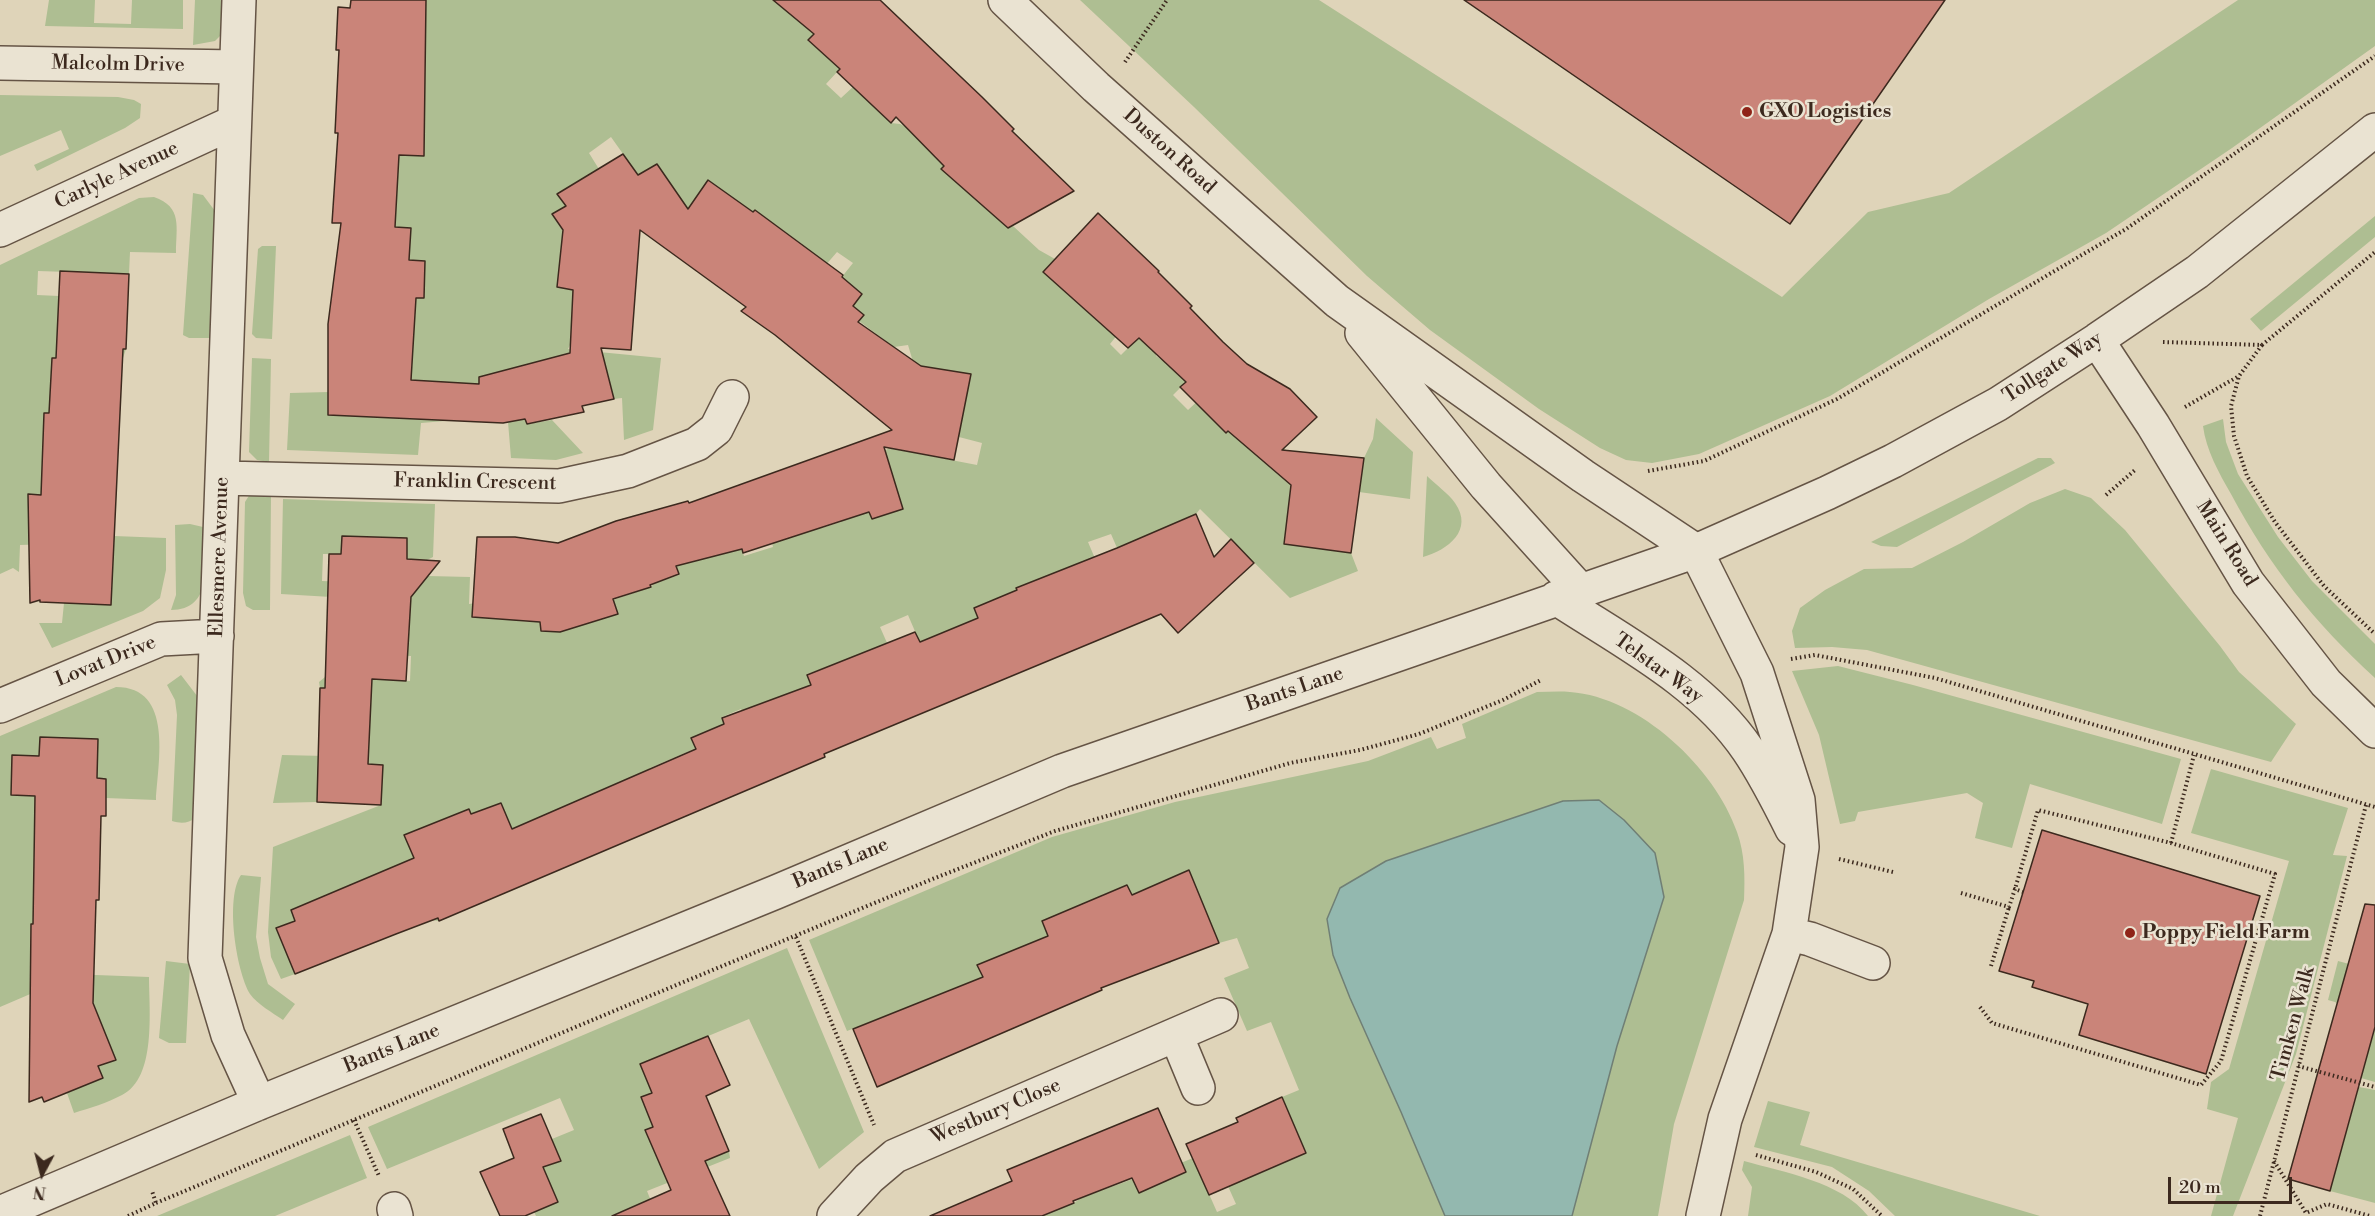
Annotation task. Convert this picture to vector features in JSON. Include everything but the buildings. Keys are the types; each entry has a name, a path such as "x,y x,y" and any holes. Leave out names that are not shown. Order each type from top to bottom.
{"street":[{"name":"Ellesmere Avenue","path":"239,0 205,958 228,1035 259,1103"},
{"name":"Duston Road","path":"1005,0 1096,87 1337,301"},
{"name":"Malcolm Drive","path":"0,63 236,67"},
{"name":"Carlyle Avenue","path":"0,230 234,122"},
{"name":"Tollgate Way","path":"1696,551 1893,461 1998,404 2197,272 2375,130"},
{"path":"1337,301 1583,476 1696,551 1761,684 1815,853 1725,1119 1703,1216"},
{"name":"Telstar Way","path":"1337,301 1486,486 1568,594 1684,682 1714,710 1748,749 1815,853"},
{"name":"Main Road","path":"2097,340 2153,425 2248,583 2326,683 2375,731"},
{"name":"Franklin Crescent","path":"223,478 559,486 628,471 697,444 716,429 732,397"},
{"name":"Bants Lane","path":"0,1213 259,1103 776,892 1062,771 1696,551"},
{"name":"Lovat Drive","path":"0,706 161,639 217,636"},
{"path":"1789,934 1810,939 1874,963"},
{"name":"Westbury Close","path":"834,1216 869,1178 895,1156 1221,1016"},
{"path":"1176,1035 1198,1088"}],"path":[{"path":"1130,71 1125,63 1167,0"},
{"path":"1642,472 1704,461 1837,399 2126,229 2375,56"},
{"path":"2375,252 2262,345 2239,376 2231,406 2234,436 2247,476 2275,522 2324,586 2375,634"},
{"path":"2156,342 2262,345"},
{"path":"1788,660 1815,655 1935,678 2375,807"},
{"path":"156,1203 1055,831 1290,763 1360,750 1419,734 1503,700 1541,680"},
{"path":"2171,843 2194,755"},
{"name":"Timken Walk","path":"2260,1216 2366,805"},
{"path":"1980,1007 1992,1023 2201,1085 2221,1061 2275,874 2171,843 2038,810 1991,966"},
{"path":"1815,853 1893,872"},
{"path":"2015,889 2023,892"},
{"path":"1962,892 2009,907"},
{"path":"796,937 878,1135"},
{"path":"2298,1066 2375,1087"},
{"path":"354,1120 395,1213"},
{"path":"1752,1154 1816,1172 1852,1189 1882,1216"},
{"path":"2273,1160 2306,1213 2327,1204 2370,1216"}],"green space":[{"path":"49,0 95,0 94,23 131,24 132,0 183,0 183,29 45,26"},
{"path":"195,0 224,0 223,33 215,41 193,45"},
{"path":"426,0 774,0 814,34 808,41 829,59 880,3 892,12 826,84 841,98 854,86 891,123 900,124 957,152 942,169 1008,228 1013,226 1039,250 1055,259 1043,272 1105,328 1118,334 1110,344 1121,355 1144,332 1156,344 1156,356 1186,382 1173,395 1188,410 1203,396 1236,422 1268,465 1284,448 1298,462 1308,452 1303,486 1289,505 1284,544 1351,553 1358,571 1290,598 1200,509 1196,514 1173,524 1181,542 1124,564 1111,534 1088,542 1102,575 1045,596 1038,579 1016,588 1023,607 1002,615 995,599 974,608 981,627 923,650 908,615 880,627 895,661 838,685 830,666 807,674 816,697 749,729 741,709 722,717 729,734 650,768 646,773 512,829 501,803 485,809 439,921 430,920 423,924 402,873 381,873 371,876 291,910 295,921 276,928 295,974 281,979 271,957 268,932 273,847 381,805 382,765 318,780 317,802 273,803 282,755 368,757 371,691 320,688 319,682 325,677 410,681 411,656 388,655 389,632 409,633 410,609 327,603 331,597 281,594 283,499 435,504 433,557 427,560 407,559 407,538 342,536 341,554 323,554 322,581 420,585 428,576 470,577 469,604 517,597 517,621 540,622 541,631 559,632 575,590 585,624 618,614 613,600 651,587 657,580 662,581 679,575 676,566 741,546 744,556 773,547 770,535 820,520 822,528 841,522 839,513 866,504 872,519 903,509 883,452 889,448 977,465 982,443 959,437 914,365 908,345 894,347 859,321 864,315 853,306 862,294 841,278 853,263 837,252 812,281 786,263 802,244 755,210 739,229 708,181 677,224 672,185 657,164 638,175 611,137 589,153 610,187 566,206 552,215 581,258 573,290 568,349 661,358 653,430 624,440 622,398 614,399 608,374 500,389 447,382 445,421 421,423 418,455 287,450 290,393 329,392 329,415 416,419 392,381 416,298 424,297 425,261 408,260 411,228 395,227 398,168 395,155 424,156 425,129 385,127 425,81 426,46 387,45"},
{"path":"1080,0 1319,0 1782,297 1868,212 1949,193 2238,0 2375,0 2375,46 2232,148 2106,233 1989,299 1830,396 1699,454 1652,463 1626,460 1600,448 1539,409 1430,330 1367,276 1194,107"},
{"path":"0,95 118,97 141,104 140,118 125,128 37,171 34,165 69,149 61,130 0,156"},
{"path":"193,193 203,195 215,211 216,338 189,338 183,335"},
{"path":"154,197 170,206 174,212 177,226 176,253 130,252 129,274 38,271 37,295 59,296 58,346 126,349 122,361 120,416 44,413 42,485 117,487 116,500 51,544 20,545 19,572 13,568 0,574 0,265 139,198"},
{"path":"2375,216 2375,237 2261,331 2250,319"},
{"path":"262,246 276,246 272,339 256,338 252,334 258,249"},
{"path":"252,358 271,359 269,462 257,460 249,452"},
{"path":"1376,418 1413,452 1410,499 1359,492 1364,458 1373,439"},
{"path":"525,419 528,424 552,420 583,453 556,460 511,458 508,422"},
{"path":"2223,419 2226,442 2238,474 2278,537 2312,581 2375,644 2375,678 2313,614 2278,570 2246,521 2218,470 2205,435 2203,426"},
{"path":"2038,458 2051,458 2055,463 1897,547 1881,546 1871,542"},
{"path":"1427,476 1455,503 1462,522 1456,538 1441,549 1423,557"},
{"path":"2065,489 2091,498 2125,530 2239,672 2296,724 2271,762 1867,650 1832,647 1795,648 1792,631 1800,608 1825,590 1864,569 1912,568 1963,542 2030,503"},
{"path":"250,494 271,494 270,610 253,610 246,606 243,593 245,502"},
{"path":"190,524 203,527 205,534 204,583 194,602 185,608 171,610 176,595 175,525"},
{"path":"114,536 166,538 166,570 160,598 143,611 52,648 39,623 62,623 64,603 111,605"},
{"path":"1838,666 2181,759 2162,824 2030,784 2012,848 1975,838 1983,803 1967,793 1858,812 1855,821 1840,824 1819,735 1792,671"},
{"path":"181,675 201,701 196,818 182,823 172,821 177,715 175,700 167,685"},
{"path":"116,687 134,690 147,699 155,713 160,748 156,800 106,798 106,779 97,778 98,739 39,756 12,755 11,794 36,796 33,913 90,916 89,927 31,924 30,958 43,973 149,977 149,1042 141,1074 133,1086 122,1095 74,1113 67,1093 102,1078 98,1066 116,1060 93,1002 49,986 0,1007 0,736"},
{"path":"1537,692 1570,692 1596,697 1623,707 1672,740 1711,784 1726,808 1742,849 1744,900 1674,1124 1658,1216 1042,1216 1081,1198 1133,1179 1139,1192 1154,1174 1193,1158 1217,1212 1236,1204 1227,1184 1261,1173 1306,1153 1282,1097 1299,1090 1271,1022 1247,1031 1224,978 1249,968 1237,938 1219,943 1189,871 1141,891 1171,963 1161,965 1127,885 1102,895 1113,920 1068,910 1042,922 1053,946 978,966 983,978 847,1031 809,940 1052,837 1175,802 1368,761 1431,737 1437,749 1466,738 1462,724"},
{"path":"2211,769 2348,808 2333,855 2347,856 2296,1054 2233,1216 2211,1216 2238,1118 2207,1109 2211,1082 2229,1069 2289,861 2191,833"},
{"path":"241,875 261,877 256,937 260,958 268,984 295,1004 283,1020 253,998 240,969 233,916 236,886"},
{"path":"787,948 864,1132 819,1169 749,1019 641,1064 652,1093 641,1097 650,1119 705,1096 710,1104 645,1130 657,1158 665,1155 674,1174 729,1151 730,1158 647,1191 657,1216 536,1216 534,1212 558,1201 548,1179 522,1175 561,1161 552,1139 574,1130 560,1098 387,1169 368,1127"},
{"path":"166,961 190,964 186,1043 169,1043 159,1038"},
{"path":"2338,961 2375,971 2375,1082 2361,1078 2374,1029 2335,1002 2328,1000"},
{"path":"2359,1087 2375,1090 2375,1203 2330,1191"},
{"path":"1768,1101 1810,1112 1800,1145 2040,1216 1895,1216 1869,1191 1832,1167 1754,1147"},
{"path":"350,1135 367,1178 275,1216 157,1216"},
{"path":"1744,1161 1794,1174 1828,1187 1857,1204 1868,1216 1748,1216 1752,1187 1742,1170"}],"water":[{"path":"1599,800 1624,820 1655,853 1664,897 1617,1046 1572,1216 1445,1216 1350,998 1333,955 1327,919 1340,888 1386,861 1563,801"}],"place":[{"name":"GXO Logistics","path":"1747,112"},
{"name":"Poppy Field Farm","path":"2130,933"}]}
